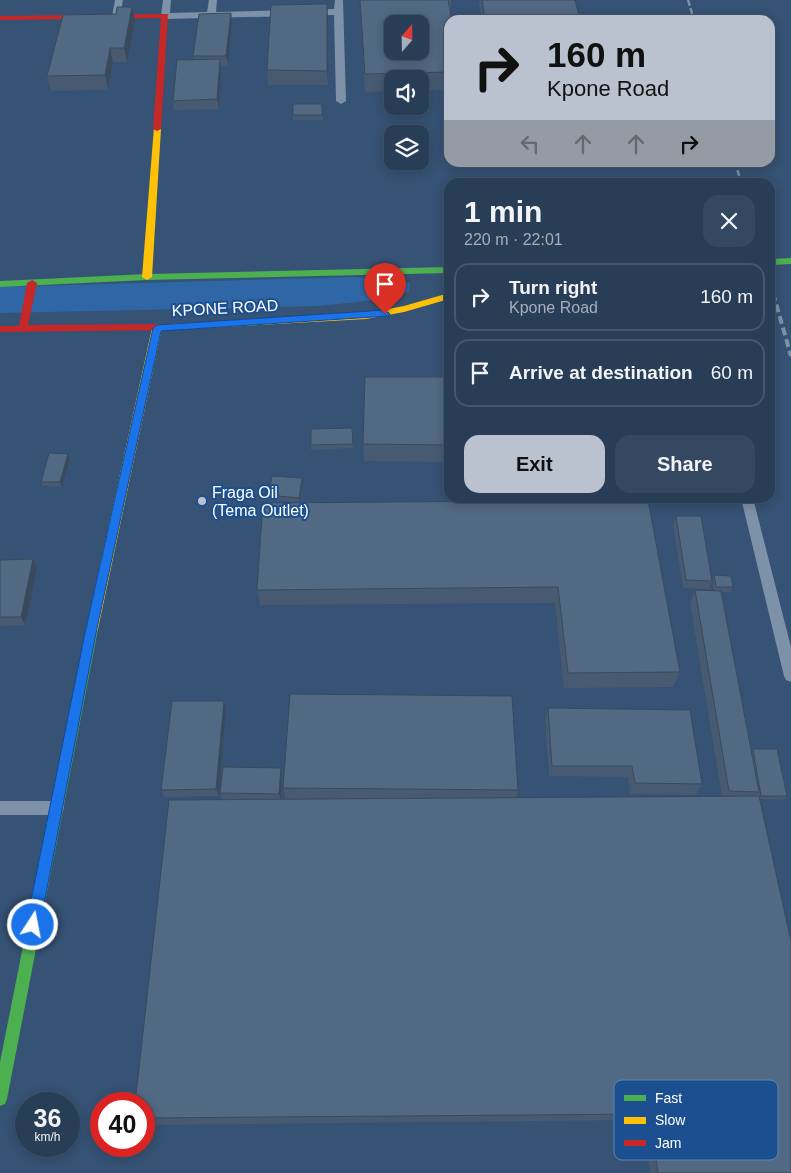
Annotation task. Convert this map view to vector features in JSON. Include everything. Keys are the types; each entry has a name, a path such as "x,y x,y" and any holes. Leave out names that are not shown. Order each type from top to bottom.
{"street":[{"path":"0,18 166,16 147,277"},
{"path":"775,262 791,261"},
{"name":"KPONE ROAD","path":"0,284 147,277 444,270"},
{"path":"23,329 32,283"},
{"name":"KPONE ROAD","path":"0,330 157,328 366,316 404,309 444,297"},
{"path":"0,1099 91,633 157,328"}],"lane":[{"path":"116,16 119,0"},
{"path":"167,0 166,16 338,12"},
{"path":"212,14 213,0"},
{"path":"339,0 342,101"},
{"path":"748,503 791,676"},
{"path":"0,808 56,808"}],"shaded area":[{"path":"356,277 399,280 410,283 409,292 366,301 319,306 0,313 0,287"}],"building":[{"path":"360,0 448,0 451,15 444,15 444,72 429,72 429,70 384,70 384,74 365,74"},
{"path":"482,0 575,0 579,15 484,15"},
{"path":"327,4 327,71 267,70 271,5"},
{"path":"117,7 132,7 124,48 110,48 105,75 47,76 63,15 116,14"},
{"path":"231,13 226,56 193,56 199,14"},
{"path":"220,59 217,99 173,101 177,60"},
{"path":"293,104 322,104 322,115 293,115"},
{"path":"365,377 444,377 444,445 363,444"},
{"path":"352,428 353,444 311,445 311,429"},
{"path":"49,453 68,454 60,482 41,482"},
{"path":"272,476 302,478 299,498 268,495"},
{"path":"263,503 649,503 680,672 568,673 558,587 257,590"},
{"path":"676,516 701,516 712,581 686,580"},
{"path":"33,559 21,617 0,617 0,560"},
{"path":"714,575 731,576 733,587 716,587"},
{"path":"695,590 721,591 759,792 729,791"},
{"path":"290,694 512,696 518,790 283,788"},
{"path":"172,701 224,701 216,789 161,790"},
{"path":"548,708 690,710 702,784 635,783 632,766 552,766"},
{"path":"753,749 777,749 787,796 761,796"},
{"path":"223,767 281,768 279,794 220,793"},
{"path":"759,796 791,941 791,1173 658,1173 656,1160 778,1160 778,1080 614,1080 614,1114 155,1118 155,1092 136,1092 169,800"}],"railway":[{"path":"688,0 692,15"},
{"path":"736,167 740,178"},
{"path":"775,300 791,356"}],"traffic: fast":[{"path":"775,262 791,261"},
{"path":"0,284 147,277 444,270"},
{"path":"0,1099 92,629"}],"traffic: slow":[{"path":"147,277 157,129"},
{"path":"170,327 366,316 404,309 444,297"},
{"path":"92,629 157,328"}],"traffic: jam":[{"path":"0,18 165,16 157,129"},
{"path":"23,329 32,283"},
{"path":"0,329 170,327"}],"place":[{"name":"Fraga Oil (Tema Outlet)","path":"202,501"}],"route":[{"path":"33,925 91,633 157,328 385,314"}]}
